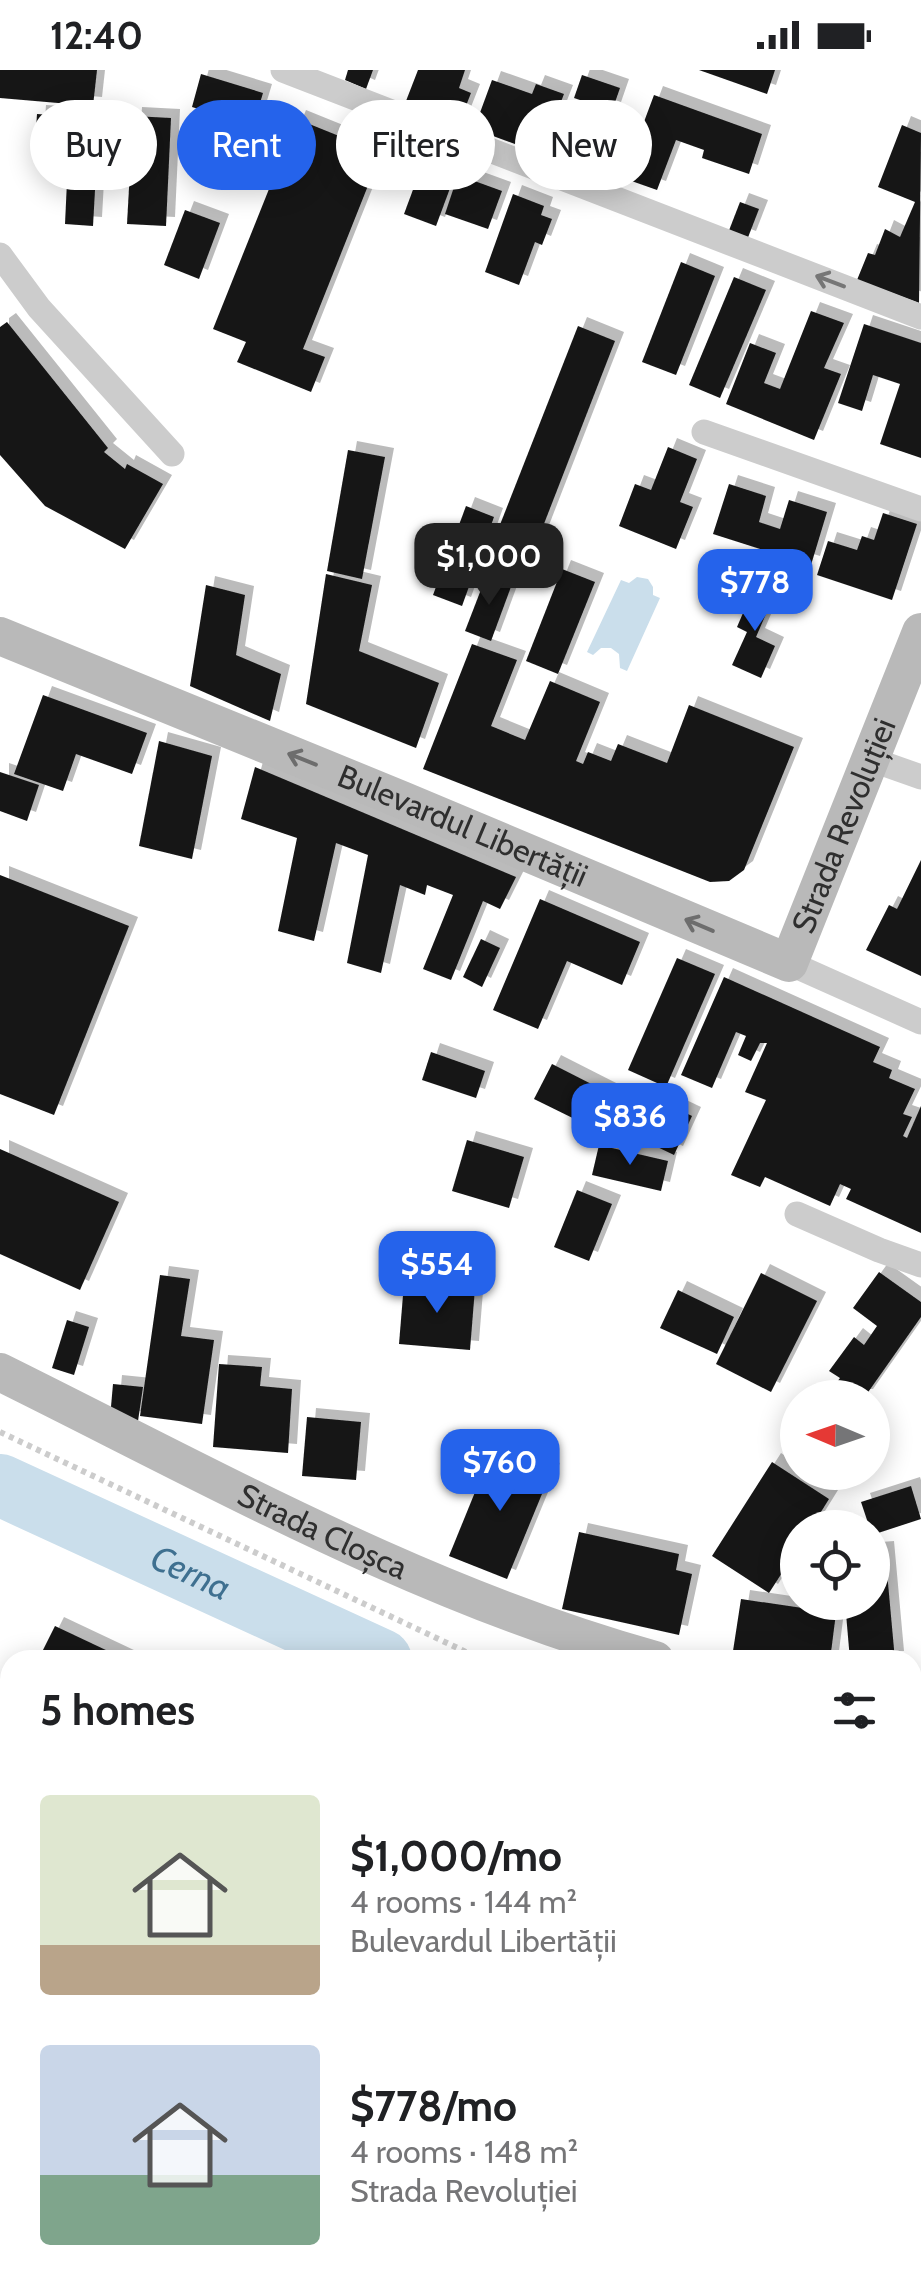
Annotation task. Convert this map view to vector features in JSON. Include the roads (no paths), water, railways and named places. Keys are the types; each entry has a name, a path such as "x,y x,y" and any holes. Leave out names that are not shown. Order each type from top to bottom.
{"street":[{"path":"283,70 921,316"},
{"path":"0,255 39,308 172,454"},
{"path":"704,432 921,510"},
{"name":"Strada Revoluției","path":"789,964 921,632"},
{"name":"Bulevardul Libertății","path":"0,636 402,800 921,1022"},
{"path":"870,759 921,776"},
{"path":"797,1214 921,1265"},
{"name":"Strada Cloșca","path":"0,1372 395,1567 497,1610 623,1650"}],"water":[{"path":"637,577 648,579 653,595 660,598 627,671 620,668 619,654 611,648 601,648 593,655 587,652 621,580 629,583"}],"waterway":[{"name":"Cerna","path":"0,1485 359,1650"}]}
